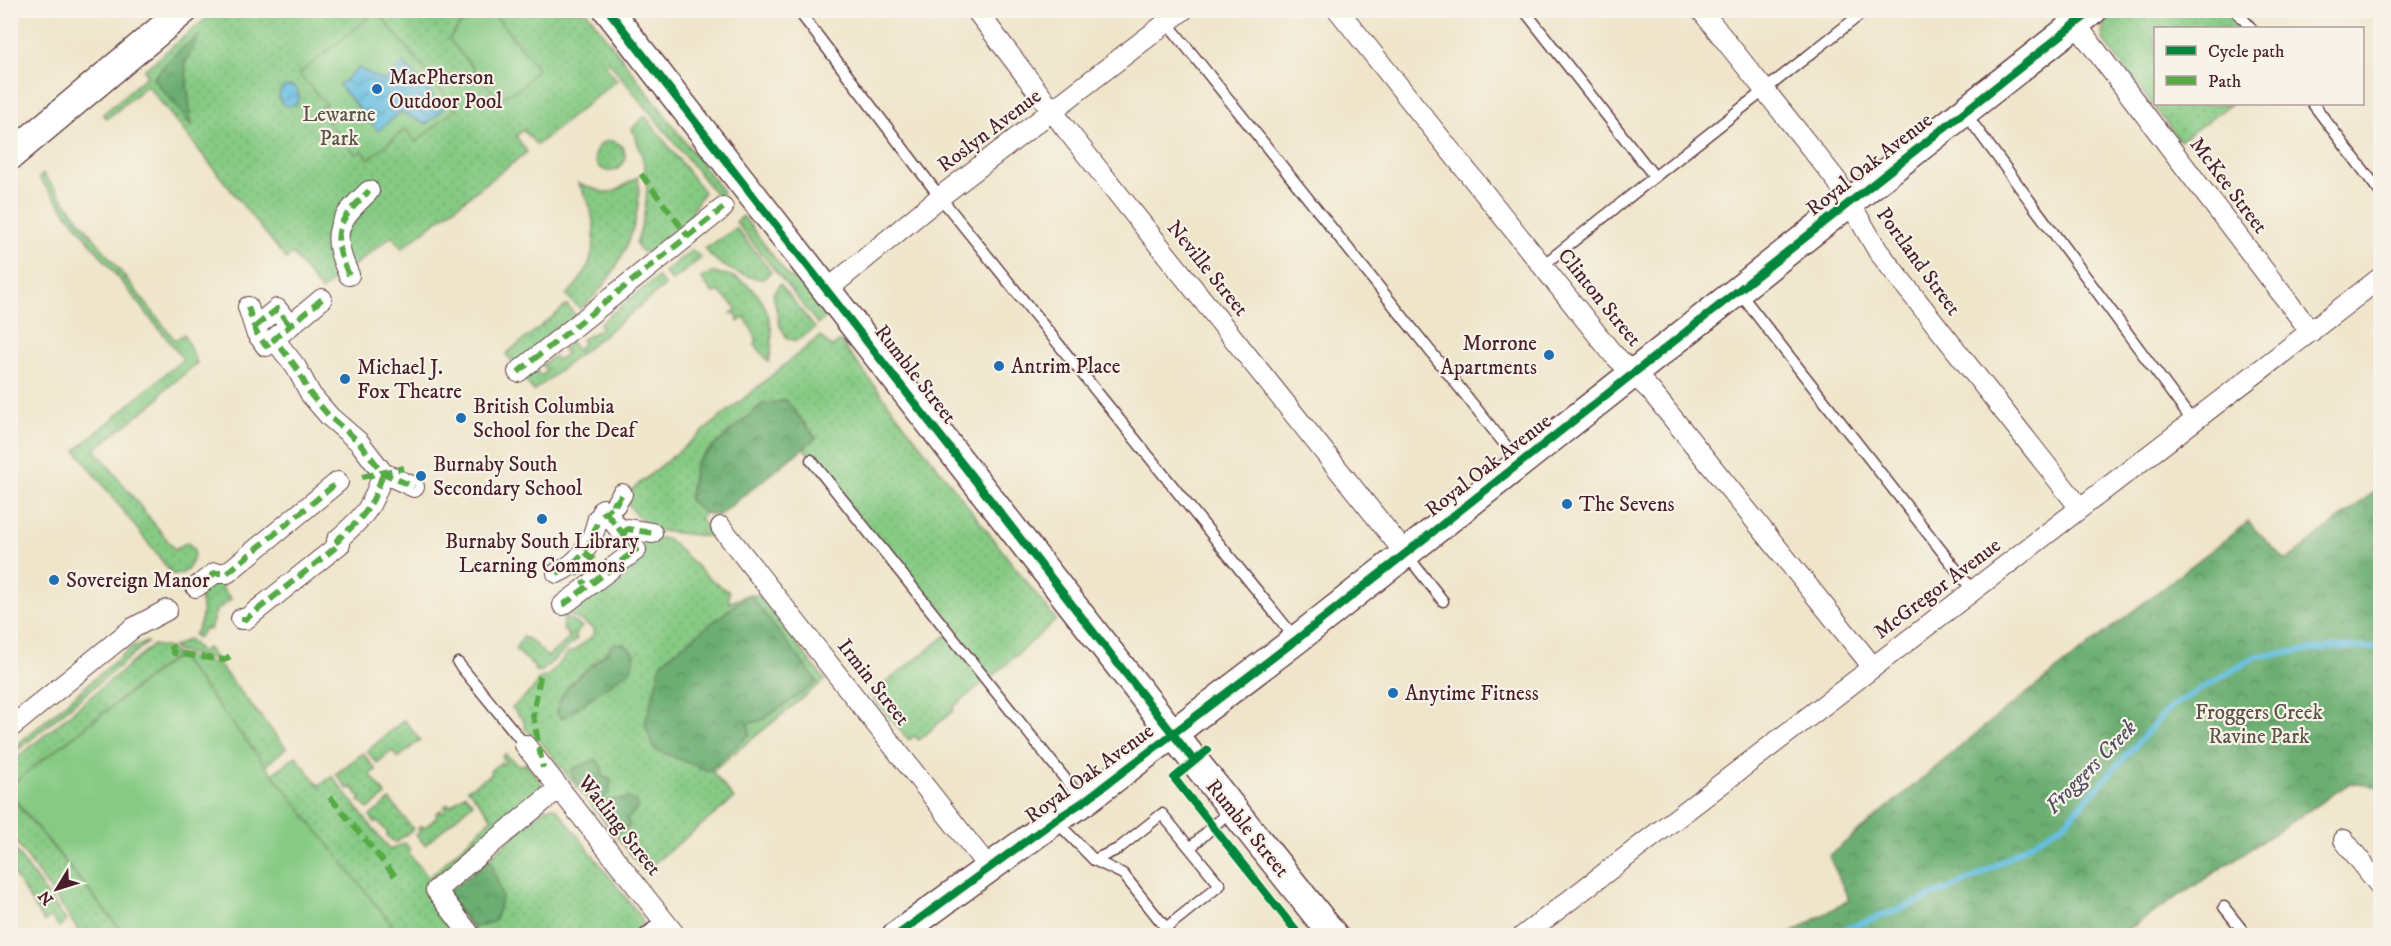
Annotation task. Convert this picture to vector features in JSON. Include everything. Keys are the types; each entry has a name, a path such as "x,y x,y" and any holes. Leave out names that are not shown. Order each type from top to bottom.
{"street":[{"path":"10,156 184,10"},
{"name":"Rumble Street","path":"608,10 1173,734 1334,936"},
{"name":"Neville Street","path":"976,10 1052,111 1405,553"},
{"name":"Roslyn Avenue","path":"827,290 940,197 1052,111 1162,17 1182,10"},
{"name":"Clinton Street","path":"1338,10 1612,353 1650,390 1874,667"},
{"name":"Portland Street","path":"1701,10 1837,181 1878,250 2080,508"},
{"name":"Royal Oak Avenue","path":"896,936 1083,802 1296,640 1964,112 2078,15"},
{"name":"McKee Street","path":"2078,15 2311,332"},
{"path":"350,274 342,259 338,238 343,216 369,191"},
{"path":"518,372 723,208"},
{"name":"McGregor Avenue","path":"1522,936 2380,278"},
{"path":"248,307 255,327 266,346 322,299"},
{"path":"255,327 277,309 296,367 319,401 374,454 383,473 414,487"},
{"path":"362,477 404,468"},
{"path":"241,619 246,619 339,544 337,540 359,521 373,504 383,473"},
{"path":"196,587 215,573 228,573 338,482"},
{"path":"563,605 605,570 636,550 608,508 572,564"},
{"name":"Irmin Street","path":"721,527 989,868"},
{"path":"623,533 628,529 652,533"},
{"path":"572,564 605,570"},
{"path":"572,564 587,586"},
{"path":"10,728 133,628 167,610"},
{"name":"Watling Street","path":"525,745 676,936"},
{"path":"471,936 436,890 559,788"},
{"path":"2344,840 2380,886"}],"lane":[{"path":"798,10 940,197 1296,640"},
{"path":"1524,10 1654,176"},
{"path":"1543,265 1866,10"},
{"path":"2235,10 2251,27"},
{"path":"1162,17 1520,463"},
{"path":"2314,105 2380,192"},
{"path":"1964,112 2193,422"},
{"path":"1738,291 1973,591"},
{"path":"811,460 1083,802"},
{"path":"1405,553 1443,601"},
{"path":"458,663 525,745"},
{"path":"1190,848 1232,808"},
{"path":"1055,820 1094,860 1124,874 1166,928 1220,885 1162,814 1118,849 1094,860"},
{"path":"2224,907 2247,936"},
{"path":"643,936 663,919"}],"green space":[{"path":"482,10 491,11 538,68 522,87 499,99 449,39 459,26"},
{"path":"2120,10 2235,11 2250,27 2154,27 2154,105 2230,105 2180,141 2104,42 2102,31 2108,20"},
{"name":"Lewarne Park","path":"215,11 586,11 723,192 718,197 609,62 605,65 617,80 537,145 523,130 516,136 527,152 402,248 392,236 321,291 293,254 286,259 147,85 107,119 103,114 148,75 144,70"},
{"name":"MacPherson Outdoor Pool","path":"377,11 456,109 416,142 405,129 369,159 362,150 356,155 318,110 326,104 299,74"},
{"path":"199,35 185,64 192,126 153,78 176,53"},
{"path":"645,116 704,192 694,207 691,219 645,255 636,244 646,199 646,172 632,129"},
{"path":"610,141 616,142 624,150 624,162 616,170 610,171 604,170 596,162 595,156 596,150 604,142"},
{"path":"43,174 175,340 184,334 197,363 161,393 160,398 95,449 175,550 187,542 194,549 189,568 182,573 172,574 76,450 183,359 39,178"},
{"path":"638,177 637,214 625,250 605,283 580,309 566,295 586,270 594,242 594,227 586,197 578,183 598,191 610,192"},
{"path":"743,216 788,276 802,283 828,316 818,324 736,222"},
{"path":"736,228 771,272 763,279 731,270 716,261 705,249"},
{"path":"692,250 701,258 672,281 664,272"},
{"path":"711,273 728,275 742,281 762,302 771,330 772,346 769,362 754,343 757,340 745,317 738,322 737,314 731,313 737,309 718,291 714,294 701,278"},
{"path":"658,277 665,286 534,391 524,379 535,370 541,376 547,371 542,365 554,356 558,360 566,354 563,349 571,342 577,350 583,344 581,340 602,328 599,324"},
{"path":"780,284 815,328 796,341 787,338 780,326 773,294"},
{"path":"567,305 576,316 515,365 506,354"},
{"path":"820,336 832,347 840,341 1056,620 992,677 989,674 981,681 983,683 953,707 954,710 919,740 914,736 909,740 870,695 949,633 769,404 761,405 696,462 689,500 704,513 700,519 714,537 652,530 637,516 623,497"},
{"path":"786,400 816,438 718,516 704,513 689,500 696,462 761,405"},
{"name":"Froggers Creek Ravine Park","path":"2380,487 2380,787 2350,783 2120,935 1788,935 1849,900 1829,856 1995,718 2248,522 2286,561"},
{"path":"635,536 668,539 709,578 729,592 729,603 747,595 758,595 825,680 712,771 734,799 644,871 541,742 525,729 524,721 512,708 535,687 538,679 548,676 569,652 573,652 592,636 595,629 567,613"},
{"path":"230,578 221,587 231,599 216,611 210,630 204,629 198,638 194,635 202,612 197,589"},
{"path":"749,594 818,682 762,720 748,724 750,734 708,771 654,749 645,724 662,662"},
{"path":"564,616 582,627 575,635 577,639 541,672 535,671 533,665 515,649 523,637 532,641 547,657 570,638 563,629"},
{"path":"189,639 201,652 207,648 216,659 176,651 173,647"},
{"path":"148,642 11,756 11,750 133,646"},
{"path":"614,643 624,644 635,654 631,669 562,719 557,713 564,692"},
{"path":"153,645 170,648 174,654 218,664 286,748 264,767 177,655 11,785 11,763"},
{"path":"178,655 400,935 125,935 11,795 11,785"},
{"path":"404,720 420,740 398,758 392,751 377,763 367,751"},
{"path":"363,753 376,770 370,774 386,795 368,809 359,801 361,799 352,787 348,789 336,774"},
{"path":"505,754 518,765 526,764 541,782 542,789 422,890 458,935 400,935 271,775 296,756 319,786 332,776 390,850 405,843 410,849 408,853 429,878 492,818 468,789 492,774 490,771 501,762 503,764 506,762 502,757"},
{"path":"597,759 602,768 602,776 611,780 609,794 603,798 605,801 627,798 637,801 637,809 627,819 630,826 617,833 573,777 572,769"},
{"path":"465,794 473,803 425,845 416,835 420,832 418,829 421,825 424,828 437,817 436,813 441,810 443,813 446,811 444,807 448,804 451,806"},
{"path":"10,795 125,935 82,935 11,835"},
{"path":"390,800 413,829 395,843 387,836 388,834 378,821 375,823 370,816"},
{"path":"552,807 557,809 641,917 644,926 637,935 477,935 445,896 545,809"},
{"path":"10,843 66,921 59,927 51,917 44,922 11,870"},
{"path":"491,859 502,897 495,921 474,928 450,899 450,890"}],"water":[{"path":"404,63 444,109 426,124 401,112 378,131 339,85 359,68 383,81"},
{"path":"289,86 296,89 299,96 296,103 289,106 282,103 279,96 282,89"}],"waterway":[{"name":"Froggers Creek","path":"1826,936 1911,905 1980,875 2065,823 2170,707 2257,656 2341,647 2380,648"}],"marked path":[{"path":"641,174 688,236"},
{"path":"349,275 339,248 340,228 350,211 369,191"},
{"path":"518,372 723,208"},
{"path":"322,299 274,339 296,367 311,395 330,417 359,442 383,473 414,487"},
{"path":"248,307 256,332 266,346 274,339"},
{"path":"255,327 277,309 290,326"},
{"path":"362,477 404,468"},
{"path":"241,619 246,619 340,544 337,540 361,517 371,503 383,473"},
{"path":"196,587 215,573 227,573 338,482"},
{"path":"615,505 622,494"},
{"path":"602,515 615,505 612,501"},
{"path":"563,605 636,550 603,509"},
{"path":"557,573 579,558 589,544 598,518"},
{"path":"623,533 628,529 652,533"},
{"path":"585,552 602,568"},
{"path":"573,565 585,584"},
{"path":"171,645 174,653 224,660 230,656"},
{"path":"540,676 533,715 543,768"},
{"path":"330,797 395,876"}],"cycle path":[{"path":"608,10 1194,761"},
{"path":"896,936 1083,802 1296,640 2093,10"},
{"path":"1208,750 1174,778 1300,936"}],"place":[{"name":"MacPherson Outdoor Pool","path":"377,89"},
{"name":"Morrone Apartments","path":"1549,355"},
{"name":"Antrim Place","path":"999,366"},
{"name":"Michael J. Fox Theatre","path":"345,379"},
{"name":"British Columbia School for the Deaf","path":"461,418"},
{"name":"Burnaby South Secondary School","path":"421,476"},
{"name":"The Sevens","path":"1567,504"},
{"name":"Burnaby South Library Learning Commons","path":"542,519"},
{"name":"Sovereign Manor","path":"54,580"},
{"name":"Anytime Fitness","path":"1393,693"}]}
